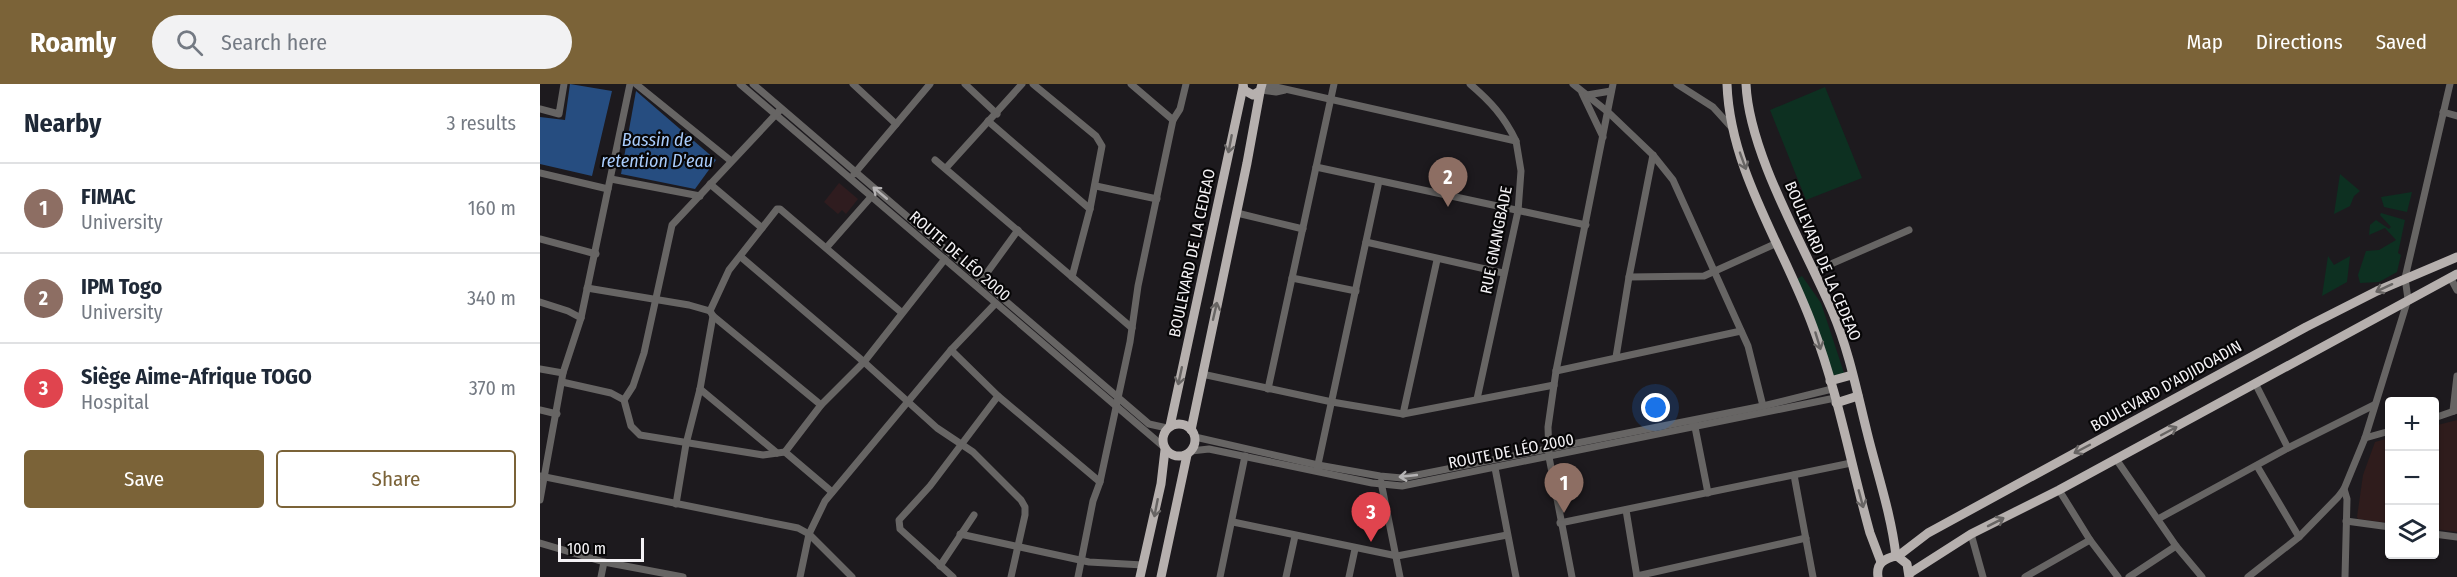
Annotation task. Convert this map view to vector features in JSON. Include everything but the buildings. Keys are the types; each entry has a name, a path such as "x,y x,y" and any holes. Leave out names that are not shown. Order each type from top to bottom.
{"main road":[{"path":"1727,84 1732,128 1743,164 1812,324 1870,533 1881,562 1877,576"},
{"name":"BOULEVARD DE LA CEDEAO","path":"1746,84 1750,113 1763,156 1835,320 1858,396 1897,556"},
{"path":"1242,85 1250,94 1261,87"},
{"name":"BOULEVARD DE LA CEDEAO","path":"1169,427 1242,85"},
{"path":"1161,577 1189,453 1202,374 1237,213 1261,87"},
{"name":"BOULEVARD D'ADJIDOADIN","path":"1881,562 1897,556 1913,543 1958,517 2306,327 2404,278 2457,257"},
{"path":"1897,556 1907,564 1909,575 1971,534 2059,490 2454,276"},
{"path":"1833,393 1852,375"},
{"path":"1833,393 1858,396"},
{"path":"1140,577 1161,484 1164,449 1162,437 1169,427 1182,424 1193,433"},
{"path":"1164,449 1178,457 1189,453"}],"street":[{"path":"540,109 559,114 564,84"},
{"path":"540,500 542,476 557,414 563,373 581,318 596,254 630,84"},
{"path":"636,84 730,161"},
{"name":"ROUTE DE LÉO 2000","path":"740,84 779,111 856,173 1149,424 1169,427"},
{"name":"ROUTE DE LÉO 2000","path":"753,84 850,180 1164,449"},
{"path":"853,84 896,124"},
{"path":"850,180 930,84"},
{"path":"965,84 997,114"},
{"path":"946,168 1022,84"},
{"path":"1033,84 1099,139 1103,150 1072,278"},
{"path":"1131,84 1173,120"},
{"path":"1078,577 1093,501 1100,482 1115,406 1119,397 1138,286 1173,120 1180,109 1186,84"},
{"path":"1268,389 1334,84"},
{"name":"RUE GNANGBADE","path":"1470,84 1493,104 1508,125 1515,141 1521,171 1518,211 1478,399"},
{"path":"1573,84 1608,112 1653,155 1673,180 1741,331 1754,365 1763,406"},
{"path":"1677,84 1713,107 1732,128"},
{"path":"2248,577 2299,537 2344,489 2364,438 2408,299 2404,278 2450,84"},
{"path":"1261,87 1331,99 1515,141"},
{"path":"1572,577 1560,523 1549,454 1548,427 1556,370 1612,87 1584,93"},
{"path":"1584,93 1603,137"},
{"path":"1713,107 1728,100"},
{"path":"624,400 636,379 672,225 779,111"},
{"path":"2443,112 2457,116"},
{"path":"988,121 1090,209"},
{"path":"1616,357 1653,155"},
{"path":"935,160 1132,328"},
{"path":"1317,167 1586,225"},
{"path":"540,173 608,189"},
{"path":"611,179 700,196"},
{"path":"1317,468 1378,181"},
{"path":"710,184 762,228"},
{"path":"1096,186 1157,199"},
{"path":"827,247 870,197"},
{"path":"676,504 686,444 700,389 711,314 729,270 777,209 780,209 827,247 901,312"},
{"path":"1237,213 1303,229"},
{"path":"981,281 1018,230"},
{"path":"1815,271 1909,230"},
{"path":"540,238 596,254"},
{"path":"1366,242 1437,260 1503,273"},
{"path":"1629,277 1704,276 1777,243"},
{"path":"741,257 909,401 937,428 972,452 1001,479 1025,507 1011,577"},
{"path":"562,382 612,393 624,400 631,426 640,435 763,455 781,453 821,405 864,362 901,312 945,260"},
{"path":"1403,414 1437,260"},
{"path":"2454,276 2457,290"},
{"path":"1292,278 1356,291"},
{"path":"587,288 654,301 689,305 711,314 821,405"},
{"path":"540,302 581,318"},
{"path":"800,577 810,534 832,492 951,350 994,304"},
{"path":"1556,370 1741,331"},
{"path":"951,350 998,396 1100,482"},
{"path":"540,369 563,373"},
{"path":"1202,374 1332,402 1403,414 1554,385"},
{"path":"2439,416 2455,410 2457,376"},
{"path":"2255,383 2288,447"},
{"path":"700,389 832,492"},
{"name":"ROUTE DE LÉO 2000","path":"1694,423 1763,406 1833,393"},
{"name":"ROUTE DE LÉO 2000","path":"1193,433 1382,485 1415,484 1833,393"},
{"path":"953,577 900,529 899,520 930,486 998,396"},
{"path":"2158,519 2288,447 2374,405"},
{"path":"540,410 557,414"},
{"path":"1694,423 1708,494"},
{"path":"2364,438 2385,432"},
{"name":"ROUTE DE LÉO 2000","path":"1189,453 1209,449 1317,468 1380,476 1414,476 1549,454"},
{"path":"1220,577 1245,456"},
{"path":"2116,459 2176,546 2202,577"},
{"path":"1560,523 1851,463"},
{"path":"2257,466 2299,537"},
{"path":"1495,468 1516,577"},
{"path":"1794,475 1814,577"},
{"path":"542,476 785,525 810,534 852,577"},
{"path":"1380,476 1400,577"},
{"path":"2344,489 2347,499 2345,577"},
{"path":"2059,490 2090,540 2118,577"},
{"path":"1626,510 1637,576 1806,538"},
{"path":"940,566 974,514"},
{"path":"2346,521 2385,526"},
{"path":"1233,522 1397,556 1507,535"},
{"path":"960,534 1081,560 1143,565"},
{"path":"1971,534 1983,577"},
{"path":"2439,535 2457,537"},
{"path":"1286,577 1295,536"},
{"path":"2025,577 2090,540"},
{"path":"540,543 604,562 683,577"},
{"path":"2129,577 2176,546"},
{"path":"1348,577 1355,549"},
{"path":"601,577 604,562"}],"shaded area":[{"path":"839,183 858,199 846,214 842,210 838,214 824,202"},
{"path":"2457,420 2457,532 2439,530 2439,425"},
{"path":"2385,439 2385,522 2357,517 2363,475 2375,442"}],"green space":[{"path":"1825,87 1862,178 1806,200 1770,110"},
{"path":"2340,174 2360,191 2354,196 2350,206 2334,214"},
{"path":"2412,192 2407,212 2384,207 2381,197"},
{"path":"2381,213 2405,220 2398,253 2401,255 2397,272 2379,282 2360,283 2358,275 2366,251 2379,250 2396,240 2385,228 2369,235 2370,225 2376,220 2389,229 2391,227 2380,215"},
{"path":"2328,256 2334,265 2350,256 2347,282 2322,296"},
{"path":"1802,276 1821,303 1844,373 1832,377 1797,279"}],"water":[{"name":"Bassin de retention D'eau","path":"570,84 612,91 592,176 540,164 540,117 565,120"},
{"name":"Bassin de retention D'eau","path":"636,91 716,160 695,189 621,174"}],"place":[{"name":"IPM Togo","path":"1448,207"},
{"name":"FIMAC","path":"1564,513"},
{"name":"Siège Aime-Afrique TOGO","path":"1371,542"}]}
